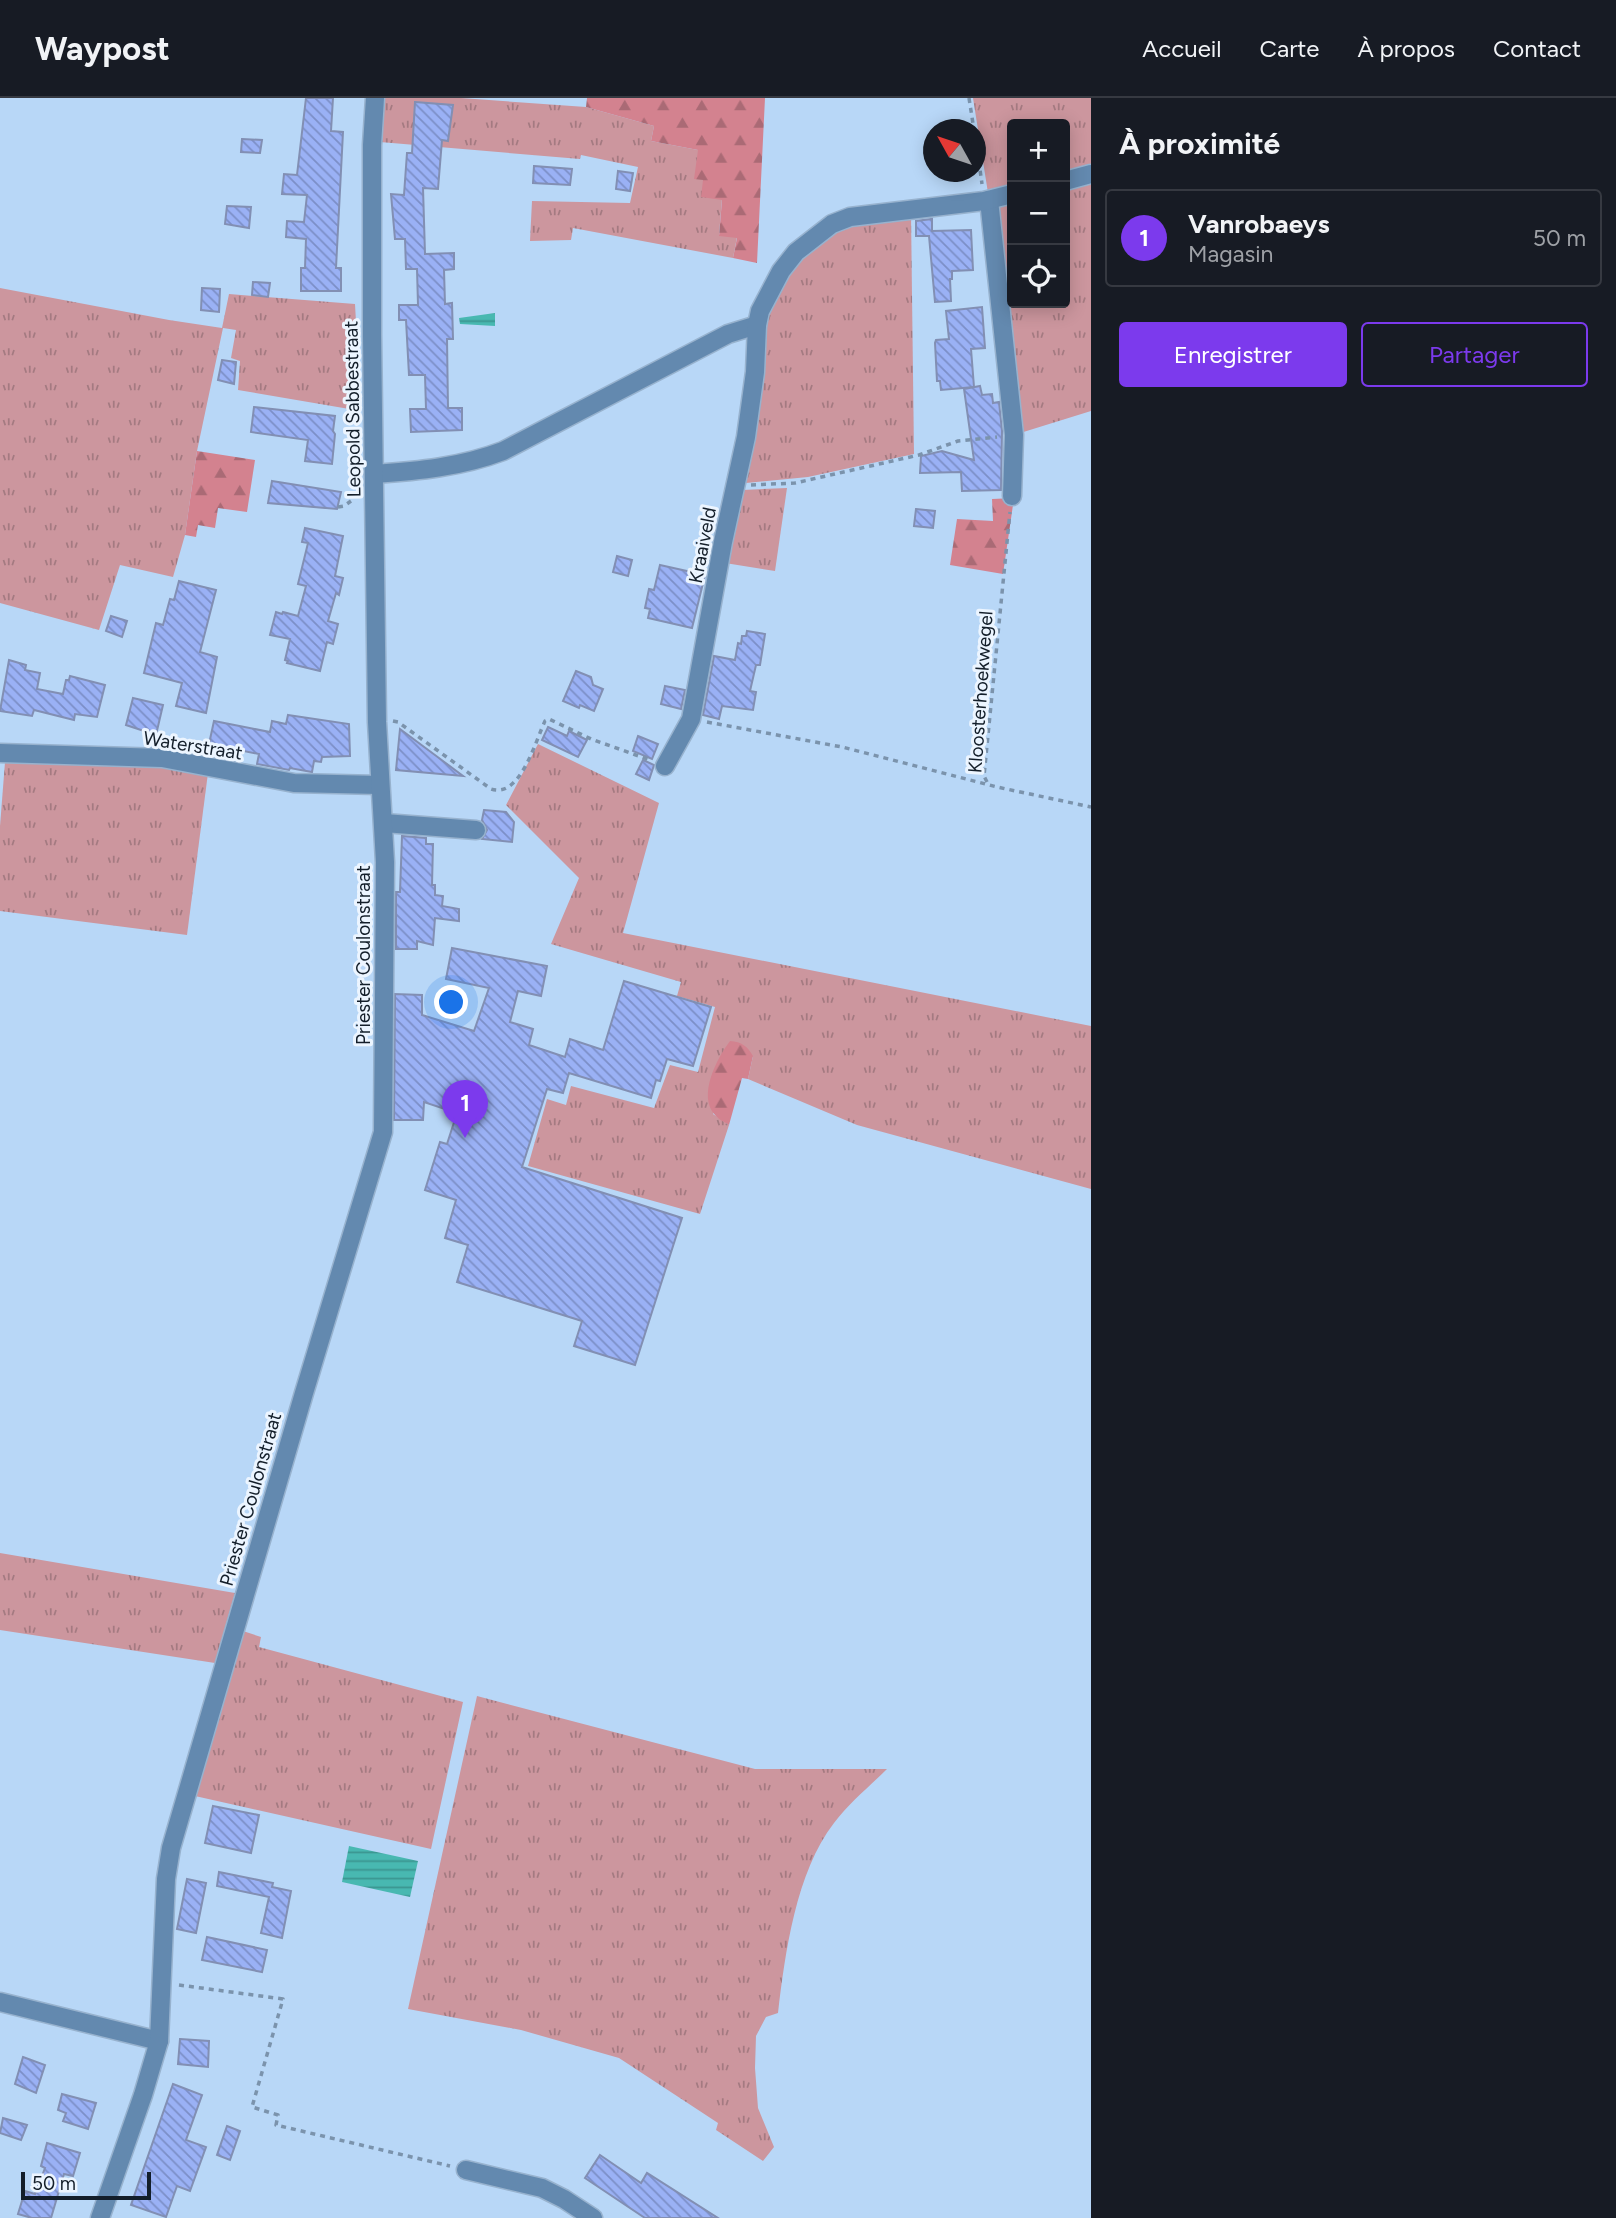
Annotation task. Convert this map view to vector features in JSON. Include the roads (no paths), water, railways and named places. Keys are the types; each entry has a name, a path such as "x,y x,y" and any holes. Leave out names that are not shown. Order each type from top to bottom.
{"street":[{"name":"Leopold Sabbestraat","path":"375,98 372,145 372,308 379,785"},
{"path":"1070,180 1091,174"},
{"name":"Kraaiveld","path":"665,766 691,719 723,542 746,438 757,325 781,271 796,252 832,223 865,214 986,201 1007,195"},
{"path":"986,201 1014,435 1012,496"},
{"path":"374,474 426,470 485,458 589,408 728,334 757,325"},
{"name":"Waterstraat","path":"0,753 162,758 294,783 379,785"},
{"name":"Priester Coulonstraat","path":"100,2218 159,2041 166,1879 171,1848 383,1132 384,823 379,785"},
{"path":"384,823 476,830"},
{"path":"0,2002 159,2041"},
{"path":"466,2170 542,2188 593,2218"}],"place":[{"name":"Vanrobaeys","path":"465,1138"}]}
